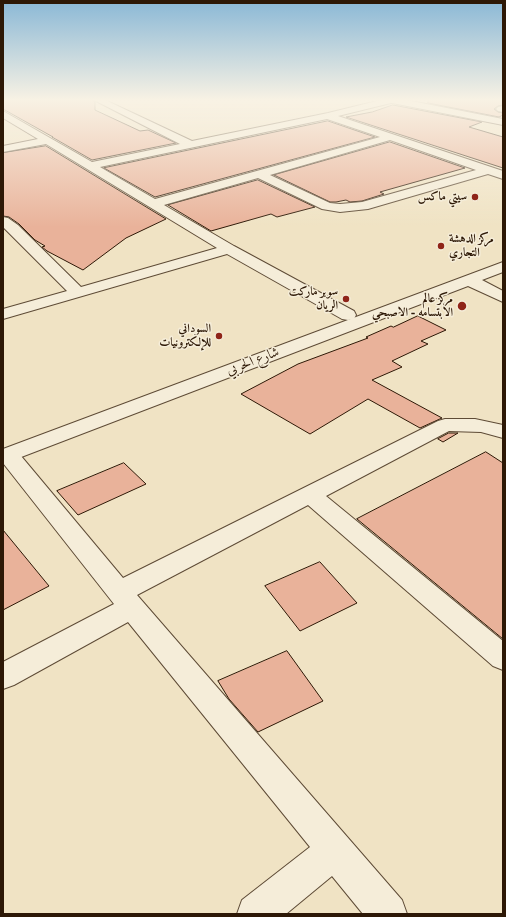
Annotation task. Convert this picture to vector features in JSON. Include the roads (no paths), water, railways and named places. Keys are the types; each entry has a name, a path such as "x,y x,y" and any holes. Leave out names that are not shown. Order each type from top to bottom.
{"street":[{"path":"3,149 43,142"},
{"path":"48,142 229,249 348,315"},
{"path":"185,142 189,144"},
{"path":"90,166 200,142"},
{"path":"152,204 374,142"},
{"path":"405,142 503,175"},
{"path":"258,174 327,206 340,208 363,206 488,170"},
{"path":"6,226 78,293"},
{"path":"3,314 229,249"},
{"name":"شارع الحربي","path":"5,451 348,315 503,258"},
{"name":"شارع الحربي","path":"5,451 469,280 498,274"},
{"path":"469,280 503,297"},
{"path":"3,676 126,600 309,494 445,425 469,424 488,426 503,432"},
{"path":"5,451 126,600 388,914"},
{"path":"309,494 503,658"},
{"path":"256,914 335,850"}],"place":[{"name":"سيتي ماكس","path":"475,197"},
{"name":"مركز الدهشة التجاري","path":"441,246"},
{"name":"سوبر ماركت الريان","path":"346,299"},
{"name":"مركز عالم الابتسامه - الاصبحي","path":"462,306"},
{"name":"السوداني للإلكترونيات","path":"219,336"}]}
